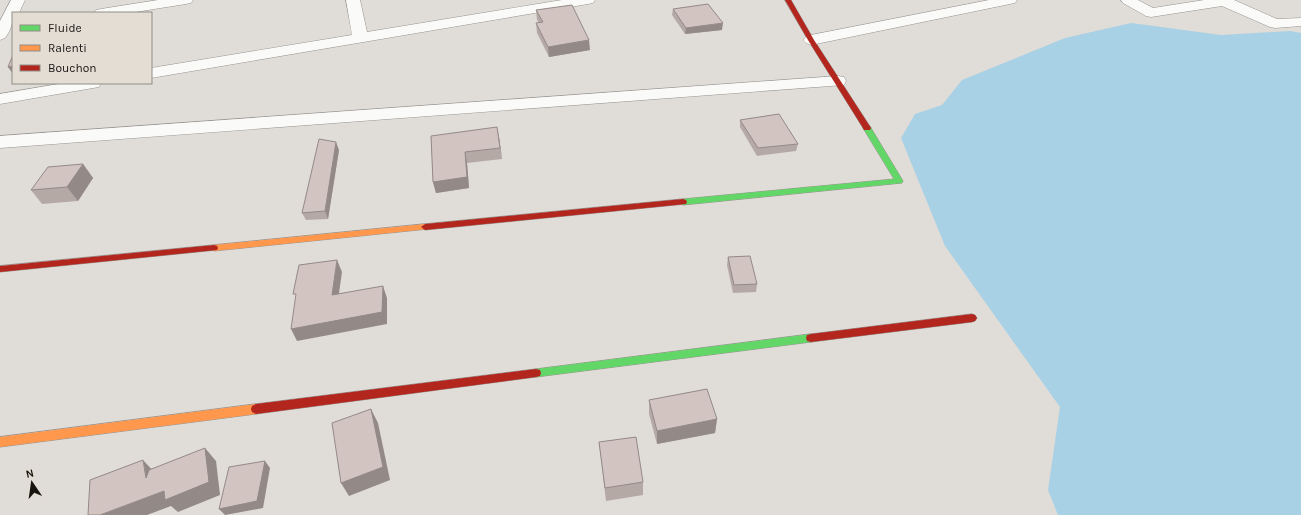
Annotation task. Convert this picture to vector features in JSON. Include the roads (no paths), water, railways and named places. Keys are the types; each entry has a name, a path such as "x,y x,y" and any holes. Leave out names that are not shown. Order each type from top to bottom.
{"street":[{"path":"12,12 18,0"},
{"path":"108,12 186,0"},
{"path":"353,0 360,38"},
{"path":"152,73 588,0"},
{"path":"0,270 899,181 811,40 788,0"},
{"path":"811,40 1010,0"},
{"path":"1128,0 1152,13 1224,1 1275,24 1301,22"},
{"path":"4,29 12,12"},
{"path":"0,142 838,81"},
{"path":"0,99 87,84"},
{"path":"0,442 972,318"}],"water":[{"path":"1131,23 1221,35 1290,31 1301,33 1301,515 1058,515 1048,490 1060,407 945,246 901,138 915,114 942,105 962,80 1065,38"}]}
